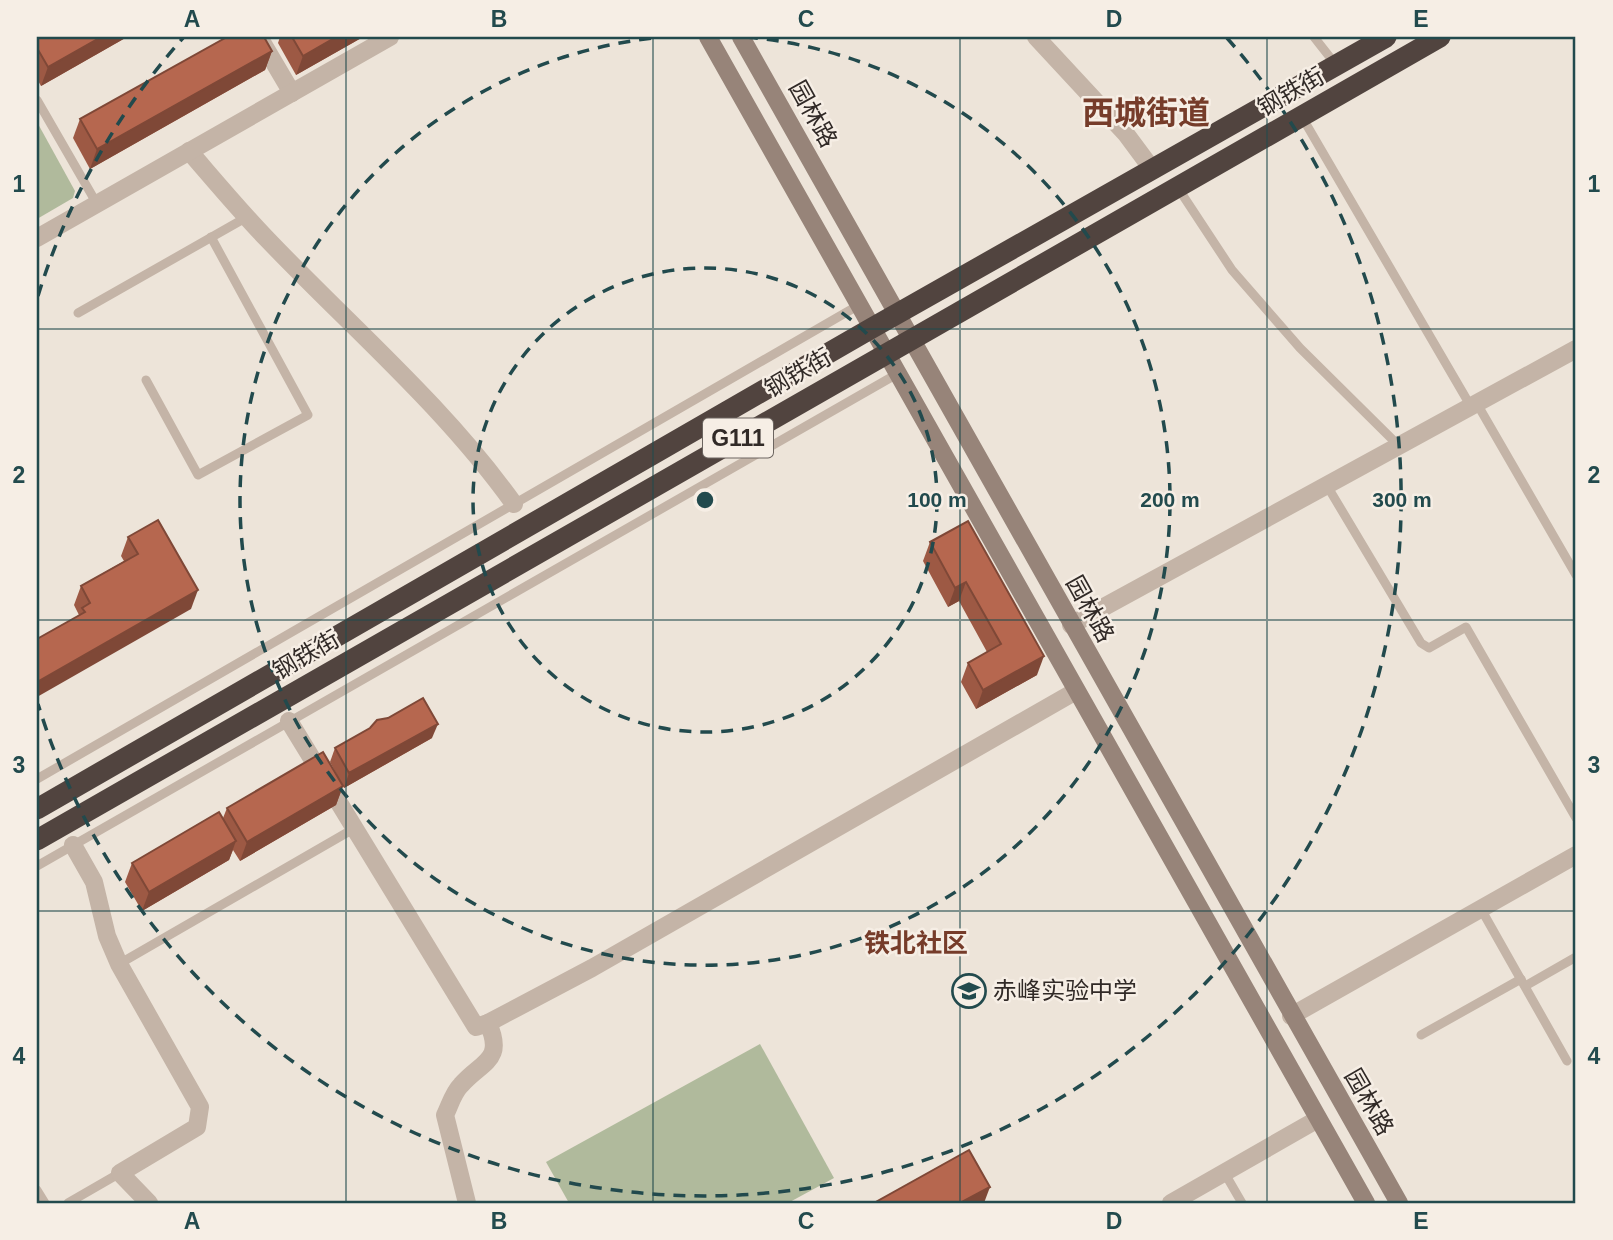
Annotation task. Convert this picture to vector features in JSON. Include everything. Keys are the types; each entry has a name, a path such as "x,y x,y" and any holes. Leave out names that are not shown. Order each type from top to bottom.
{"highway":[{"name":"钢铁街","path":"39,803 1387,37"},
{"name":"钢铁街","path":"37,840 1440,37"}],"street":[{"path":"259,37 292,93"},
{"path":"37,238 390,37"},
{"path":"708,37 1366,1203"},
{"name":"园林路","path":"741,37 1291,1016 1399,1203"},
{"path":"1036,37 1126,134 1152,169"},
{"path":"189,151 247,217 432,404 483,462 514,505"},
{"path":"1071,625 1576,349"},
{"path":"289,721 475,1027 488,1023 592,968 1076,691"},
{"path":"73,845 94,882 107,936 119,964 196,1099 201,1118 197,1127 120,1173 149,1203"},
{"path":"1291,1016 1576,855"},
{"path":"467,1203 446,1115 460,1085 494,1055 496,1039 488,1023"},
{"path":"1171,1203 1318,1119"}],"lane":[{"path":"1314,37 1336,65"},
{"path":"37,100 97,204"},
{"path":"1302,116 1576,575"},
{"path":"1177,187 1232,270 1300,348 1398,445"},
{"path":"78,313 247,217"},
{"path":"146,380 198,475 308,415 211,237"},
{"path":"37,779 859,305"},
{"path":"37,866 897,374"},
{"path":"1326,484 1422,643 1429,648 1466,627 1576,818"},
{"path":"119,964 355,828"},
{"path":"1481,909 1567,1061"},
{"path":"1421,1035 1576,957"},
{"path":"1224,1172 1242,1203"},
{"path":"68,1203 120,1173"},
{"path":"37,1190 44,1203"}],"green space":[{"path":"37,122 75,191 73,198 37,219"},
{"path":"760,1044 834,1178 788,1203 569,1203 546,1162"}],"building":[{"path":"39,37 101,37 48,67 37,48"},
{"path":"227,37 264,37 272,51 97,149 80,119"},
{"path":"292,37 336,37 303,56"},
{"path":"158,520 198,590 37,682 37,639 85,612 82,608 90,603 81,586 138,554 128,537"},
{"path":"968,521 1044,656 983,690 968,663 1001,644 966,582 955,588 930,542"},
{"path":"423,698 438,724 349,773 335,748 370,728 377,720 388,718"},
{"path":"323,752 343,786 247,842 227,808"},
{"path":"219,812 236,841 149,892 132,863"},
{"path":"969,1150 990,1187 960,1203 874,1203"}],"place":[{"name":"赤峰实验中学","path":"969,991"}],"district":[{"name":"西城街道","path":"1146,113"},
{"name":"铁北社区","path":"916,943"}]}
